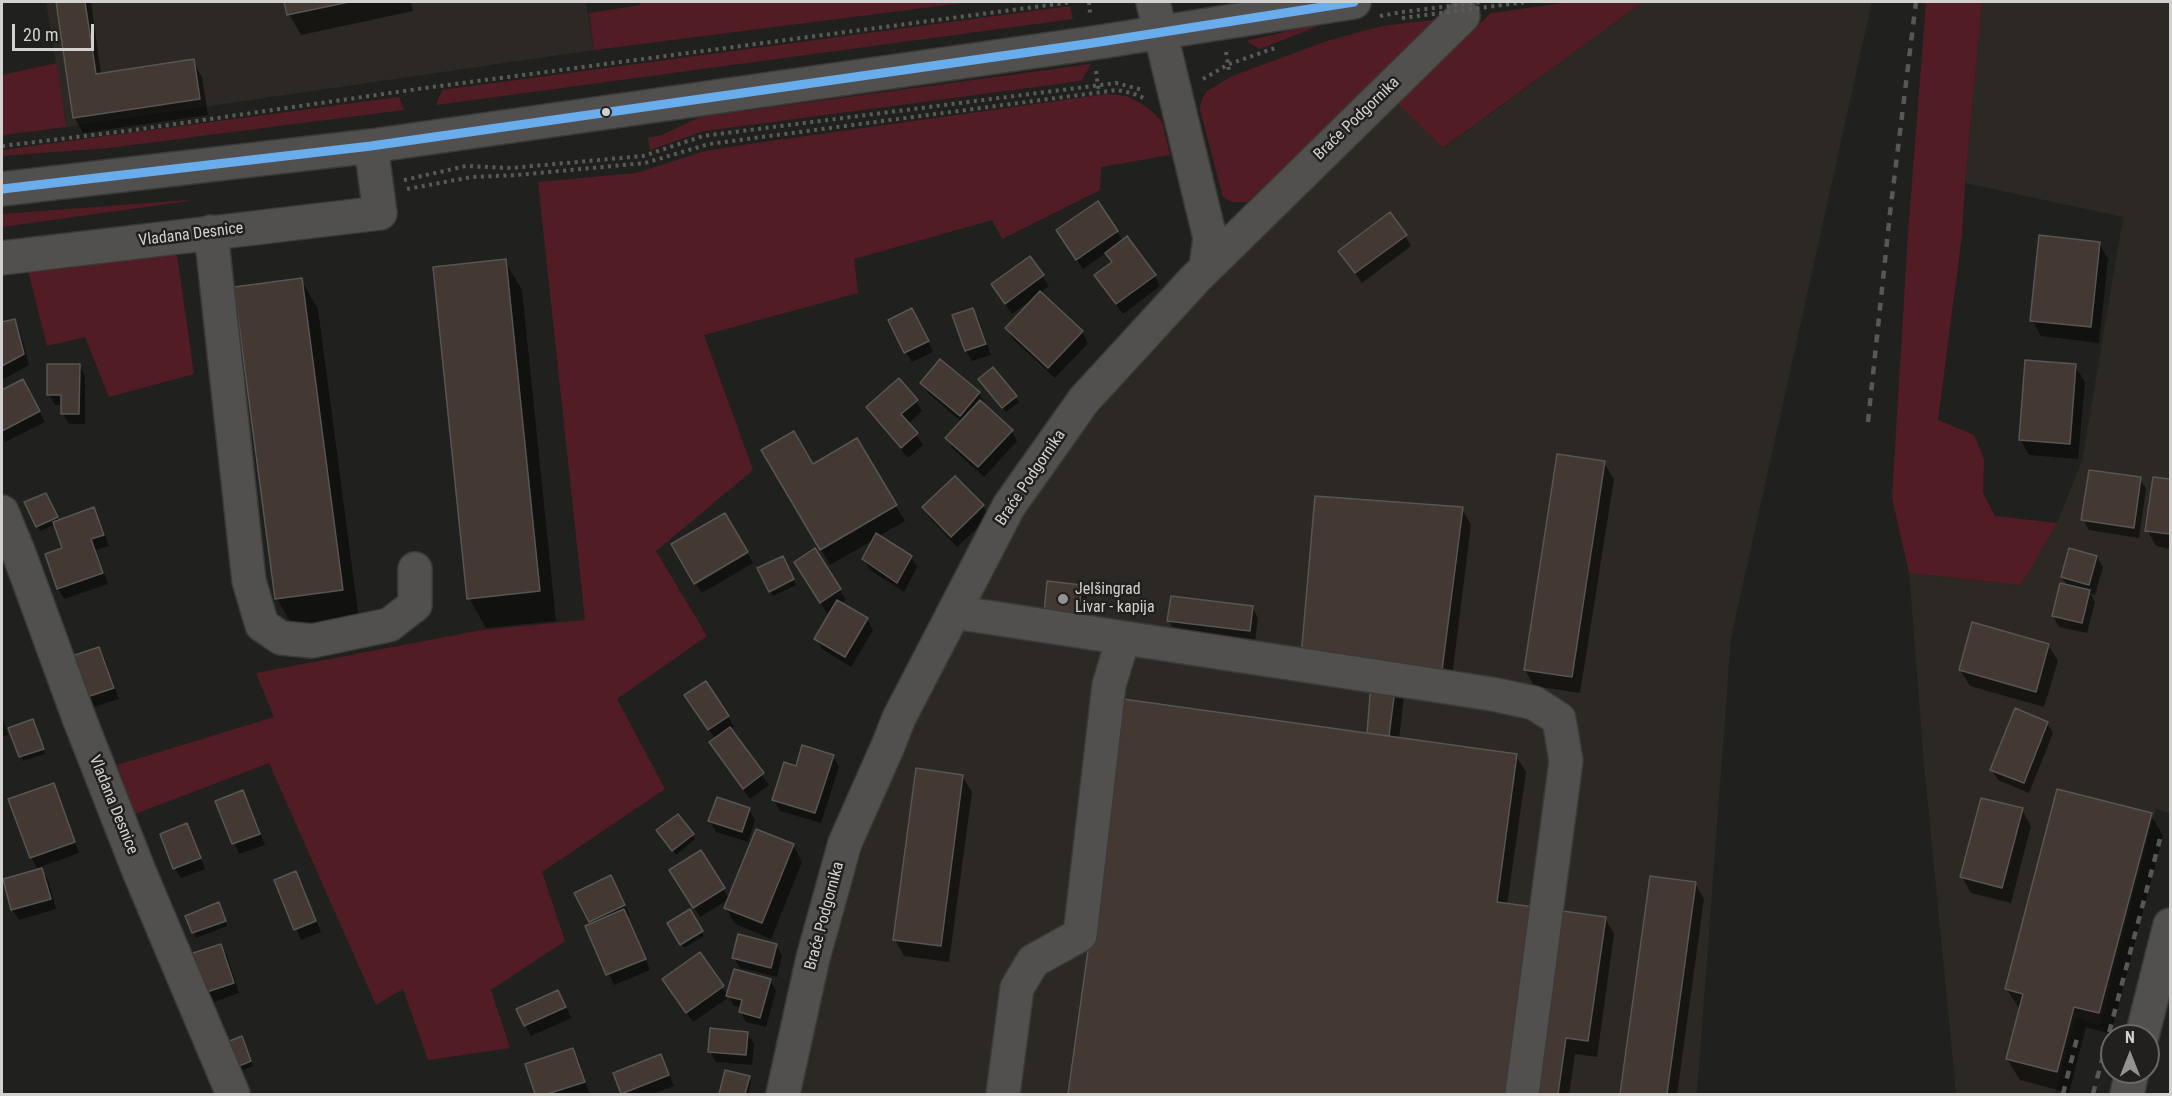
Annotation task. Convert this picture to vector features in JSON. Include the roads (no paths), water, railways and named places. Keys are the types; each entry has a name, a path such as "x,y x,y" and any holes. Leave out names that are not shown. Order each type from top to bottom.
{"street":[{"path":"2,189 371,146 1093,43 1156,16 1220,24 1363,9"},
{"name":"Braće Podgornika","path":"783,1095 813,958 845,843 899,718 1009,506 1084,400 1206,267 1472,9"},
{"path":"1156,16 1210,238 1206,267"},
{"name":"Vladana Desnice","path":"2,258 211,232 378,198 371,146"},
{"path":"211,232 249,581 262,624 281,638 312,641 389,626 415,605 415,569"},
{"name":"Vladana Desnice","path":"2,512 135,860 233,1095"},
{"path":"954,612 1492,694 1534,703 1559,719 1566,761 1522,1095"},
{"path":"1003,1095 1017,988 1033,961 1080,935 1109,685 1123,639"},
{"path":"2145,1024 2170,925"}],"railway":[{"path":"1868,422 1890,213 1916,2"},
{"path":"2093,1094 2160,839"},
{"path":"2063,1094 2077,1038"}],"place":[{"name":"Jelšingrad Livar - kapija","path":"1063,599"}]}
